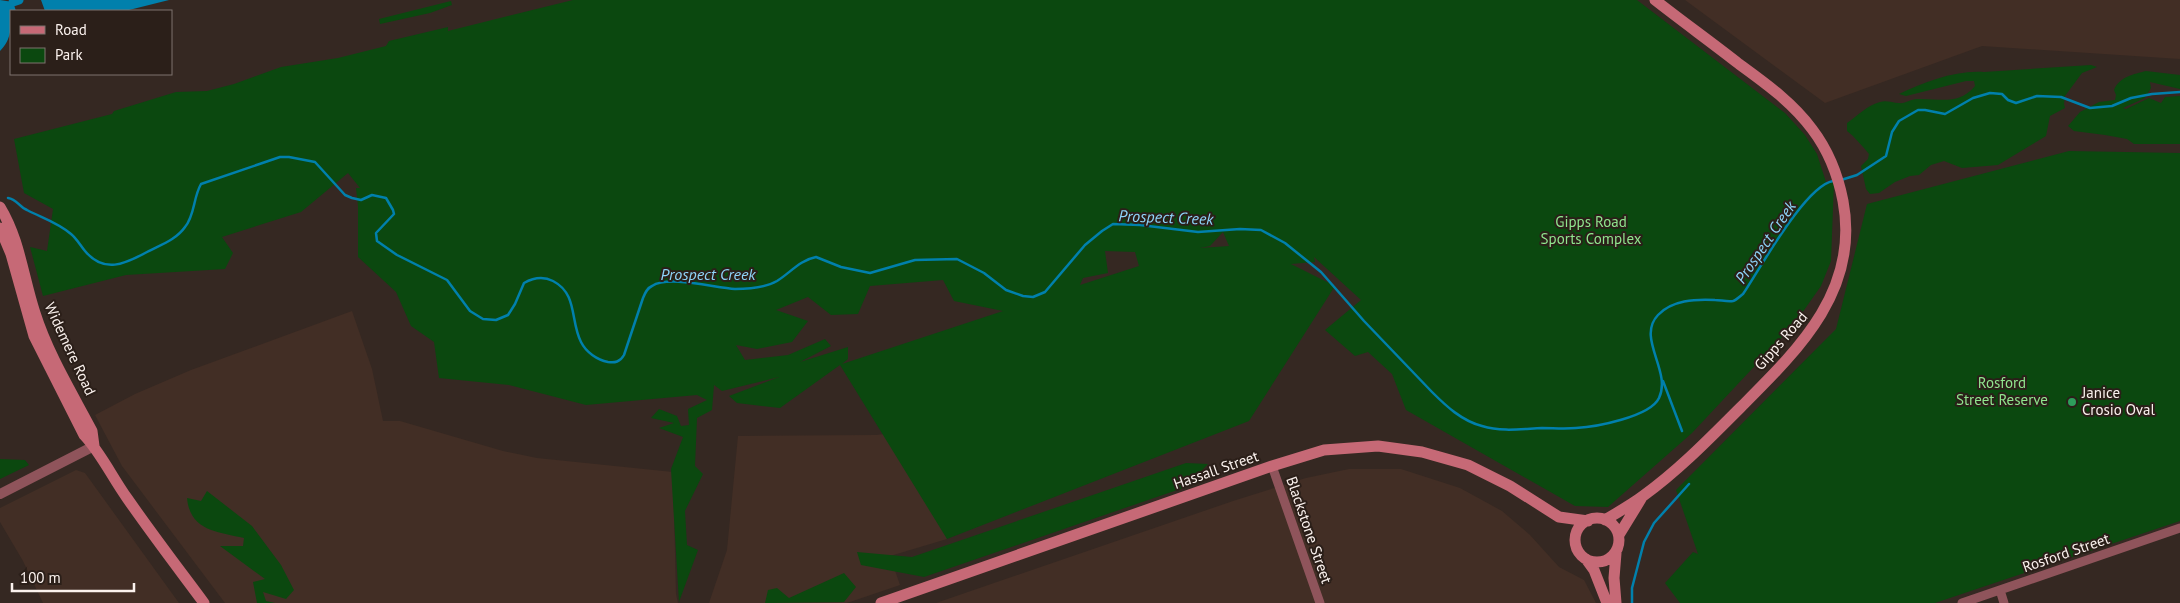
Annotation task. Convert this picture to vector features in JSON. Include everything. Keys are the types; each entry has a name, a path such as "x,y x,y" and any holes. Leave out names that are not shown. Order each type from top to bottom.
{"main road":[{"name":"Gipps Road","path":"1605,520 1644,496 1715,433 1798,346 1819,319 1838,280 1843,264 1846,233 1842,193 1834,167 1812,128 1784,99 1655,0"},
{"name":"Widemere Road","path":"0,207 40,328 92,431 94,446 127,499 204,603"},
{"name":"Widemere Road","path":"0,228 12,242"},
{"name":"Hassall Street","path":"881,603 1272,466 1324,450 1378,446 1422,452 1468,465 1510,486 1559,517 1575,540"},
{"name":"Gipps Road","path":"1619,535 1644,496"},
{"name":"Hassall Street","path":"1559,517 1588,521"},
{"path":"1607,603 1594,570 1579,553 1575,540 1578,530 1588,521 1605,520 1616,528 1619,535 1620,542 1616,553 1614,578 1616,603"},
{"path":"1586,559 1602,562 1616,553"}],"street":[{"path":"0,494 94,446"},
{"name":"Blackstone Street","path":"1272,466 1320,603"},
{"name":"Rosford Street","path":"1962,603 2180,528"},
{"path":"2000,590 2004,603"}],"shaded area":[{"path":"1685,0 2180,0 2180,59 1982,46 1825,103"},
{"path":"352,311 372,369 383,421 400,421 503,451 537,458 673,472 676,594 678,603 225,603 122,466 95,415 135,394 191,370"},
{"path":"927,429 947,539 890,556 900,585 847,603 709,603 727,550 738,436 876,435"},
{"path":"1349,469 1401,469 1460,488 1502,511 1530,535 1559,567 1584,580 1596,603 936,603 1233,501 1306,478"},
{"path":"76,470 85,473 179,603 43,603 23,561 0,522 0,508"}],"green space":[{"name":"Gipps Road Sports Complex","path":"573,0 1637,0 1785,113 1805,135 1817,154 1826,182 1834,182 1831,261 1821,286 1795,323 1692,433 1608,507 1575,506 1406,410 1392,374 1368,352 1355,356 1325,330 1361,300 1314,257 1315,262 1291,264 1335,286 1249,421 947,539 840,365 780,408 737,403 729,396 779,377 722,391 714,385 712,410 697,418 695,466 703,474 685,511 687,545 698,550 679,602 671,469 683,437 659,428 674,423 651,418 659,409 677,416 681,426 689,425 688,409 707,400 697,395 586,405 509,385 439,378 434,342 411,326 396,292 358,257 356,188 360,188 348,173 301,212 222,237 233,253 225,269 126,275 43,296 30,247 47,251 53,209 24,193 14,139 112,114 114,111 176,92 207,91 234,84 281,67 338,58 386,46 389,41 448,27 448,31","holes":["1223,232 1229,246 1200,248 1210,246","1105,251 1135,252 1139,266 1080,285 1083,278 1108,273","943,280 954,301 1003,311 842,364 848,359 848,347 800,362 831,346 825,339 788,355 745,360 736,345 757,349 792,342 808,321 776,310 808,297 831,315 858,314 870,286"]},
{"path":"451,1 452,5 430,13 380,24 379,19"},
{"path":"2091,65 2097,67 2082,73 2065,96 2065,108 2050,116 2046,136 1998,165 1962,168 1944,161 1931,165 1919,175 1910,176 1895,182 1879,193 1870,194 1866,189 1861,166 1868,159 1869,154 1847,131 1847,123 1876,103 1887,101 1901,103 1917,99 1955,99 1969,92 1975,86 1974,81 1966,81 1906,96 1899,94 1930,81 1962,73"},
{"path":"2146,71 2180,75 2180,89 2150,82 2151,88 2145,98 2123,108 2126,109 2149,98 2161,103 2165,97 2180,96 2180,144 2134,144 2127,139 2074,131 2068,126 2080,112 2099,102 2115,100 2114,90 2123,79"},
{"name":"Rosford Street Reserve","path":"2069,151 2180,153 2180,521 1935,603 1680,603 1665,583 1693,552 1698,554 1676,490 1836,329 1867,204"},
{"path":"0,459 25,460 29,465 0,479"},
{"path":"1186,463 1208,464 1186,487 924,577 861,565 857,552 912,557"},
{"path":"207,491 252,526 281,565 294,590 286,599 263,592 266,601 275,603 257,603 253,582 265,579 220,546 243,546 244,538 215,531 199,524 189,509 187,498 201,501"},
{"path":"844,573 856,587 844,602 765,603 768,590 777,588 789,598"}],"water":[{"path":"0,0 13,2 16,10 10,10 9,37 0,51"},
{"path":"41,0 169,0 129,10 45,10"}],"waterway":[{"path":"13,2 19,0"},
{"name":"Prospect Creek","path":"1841,180 1857,175 1886,156 1892,132 1899,121 1918,110 1945,114 1973,98 1990,93 2002,94 2008,100 2016,103 2037,96 2061,97 2090,108 2112,106 2131,98 2152,94 2180,92"},
{"name":"Prospect Creek","path":"8,198 14,200 24,209 66,230 92,258 100,263 115,265 131,260 168,242 181,232 191,217 201,184 280,157 315,162 345,195 361,200 372,195 386,198 394,214 376,233 377,241 397,255 447,280 470,311 483,319 496,320 508,315 524,283 538,278 549,279 561,286 570,300 578,334 583,346 596,357 611,362 619,361 624,355 647,289 660,283 680,282 735,289 757,288 777,281 800,264 816,257 841,267 870,273 915,260 957,259 984,273 1006,290 1023,296 1033,297 1045,292 1085,245 1113,224 1140,225 1198,232 1240,229 1261,230 1285,243 1321,272 1364,321 1449,408 1475,424 1489,428 1512,430 1596,426 1634,416 1654,405 1659,398 1662,388 1651,334 1652,324 1658,315 1677,303 1692,300 1731,301 1737,299 1743,294 1797,212 1822,186 1833,181"},
{"path":"1663,381 1682,431"},
{"path":"1632,603 1632,588 1644,542 1654,523 1689,484"}],"place":[{"name":"Janice Crosio Oval","path":"2072,402"}]}
